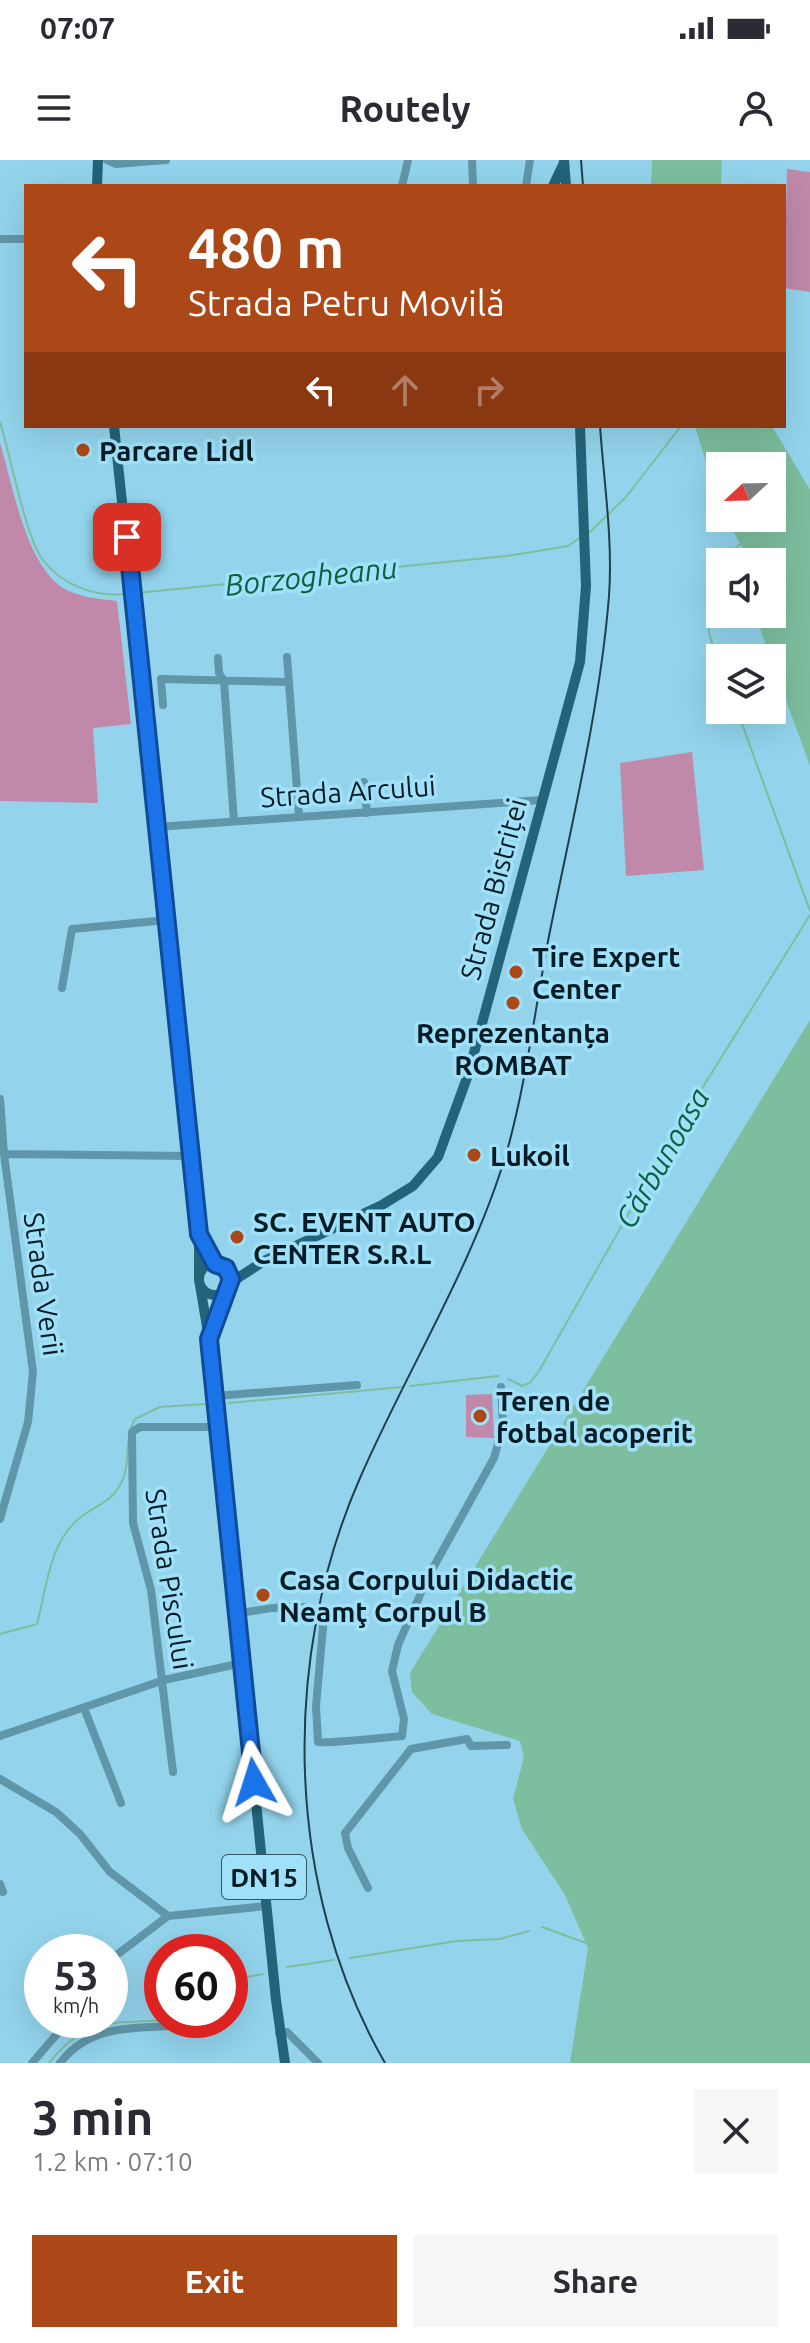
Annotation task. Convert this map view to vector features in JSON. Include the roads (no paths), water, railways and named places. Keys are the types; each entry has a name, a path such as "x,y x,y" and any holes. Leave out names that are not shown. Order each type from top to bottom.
{"main road":[{"path":"97,184 98,160"},
{"path":"104,184 106,160"},
{"path":"554,184 564,162"},
{"path":"564,162 566,184"},
{"name":"DN15","path":"114,428 199,1234 200,1281 215,1396 279,2033 285,2063"},
{"name":"Strada Bistriței","path":"227,1288 264,1261 400,1195 438,1157 468,1075 580,662 585,607 585,518 580,428"},
{"name":"DN15","path":"199,1234 220,1266 227,1288 209,1339"},
{"name":"Strada Bistriței","path":"220,1266 264,1261"},
{"path":"220,1266 206,1266 200,1281 210,1294 227,1288"}],"street":[{"path":"106,160 116,164 166,160"},
{"path":"402,184 408,160"},
{"path":"472,160 473,184"},
{"path":"526,184 530,160"},
{"path":"0,239 24,239"},
{"path":"287,657 299,816"},
{"path":"218,658 219,673 224,681 234,821"},
{"path":"163,705 161,679 287,682"},
{"path":"364,782 367,813"},
{"name":"Strada Arcului","path":"157,827 541,800"},
{"path":"62,988 72,929 167,920"},
{"name":"Strada Verii","path":"0,1099 4,1154 31,1344 33,1389 26,1431 0,1519"},
{"path":"4,1154 191,1156"},
{"path":"215,1396 357,1385"},
{"path":"411,1749 402,1736 404,1719 392,1671 398,1645 428,1577 494,1458 503,1425 501,1387"},
{"name":"Strada Piscului","path":"173,1772 151,1590 133,1523 132,1432 140,1427 218,1427"},
{"path":"237,1613 302,1608 324,1616 316,1706 318,1742 329,1745 370,1736 402,1736"},
{"path":"0,1736 164,1680 242,1663"},
{"path":"84,1708 121,1803"},
{"path":"368,1888 348,1848 345,1833 411,1749 467,1739 471,1746 507,1745"},
{"path":"0,1779 56,1812 80,1834 110,1872 168,1916"},
{"path":"128,1946 168,1916 267,1906"},
{"path":"60,2063 74,2044 111,2030 144,2027"},
{"path":"279,2033 287,2032 318,2063"},
{"path":"32,2063 56,2038"},
{"path":"69,2038 74,2044"}],"waterway":[{"name":"Borzogheanu","path":"0,422 25,515 43,560 60,577 80,588 103,594 126,594"},
{"name":"Borzogheanu","path":"590,532 626,497 679,428"},
{"name":"Borzogheanu","path":"137,593 506,556 568,546 581,537"},
{"path":"736,548 741,543"},
{"name":"Cărbunoasa","path":"709,628 713,644"},
{"name":"Cărbunoasa","path":"742,724 810,911"},
{"name":"Cărbunoasa","path":"508,1379 522,1386 530,1383 539,1371 678,1127 810,915"},
{"name":"Cărbunoasa","path":"410,1386 498,1376"},
{"name":"Cărbunoasa","path":"229,1403 402,1387"},
{"path":"0,1634 37,1624 51,1566 62,1538 82,1516 108,1499 124,1477 129,1435 135,1419 160,1407 205,1404"},
{"path":"542,1927 586,1943"},
{"path":"350,1958 457,1941 500,1939 529,1931"},
{"path":"287,1967 334,1960"},
{"path":"248,1977 263,1974"},
{"path":"49,2063 62,2048 90,2030 105,2025 144,2022"}],"railway":[{"path":"581,160 583,184"},
{"path":"385,2063 352,1995 328,1924 312,1849 305,1774 306,1697 316,1622 334,1548 360,1478 476,1235 493,1194 514,1125 605,639 610,554 600,428"}],"place":[{"name":"Parcare Lidl","path":"83,450"},
{"name":"Tire Expert Center","path":"516,972"},
{"name":"Reprezentanța ROMBAT","path":"513,1003"},
{"name":"Lukoil","path":"474,1155"},
{"name":"SC. EVENT AUTO CENTER S.R.L","path":"237,1237"},
{"name":"Teren de fotbal acoperit","path":"480,1416"},
{"name":"Casa Corpului Didactic Neamţ Corpul B","path":"263,1595"}]}
